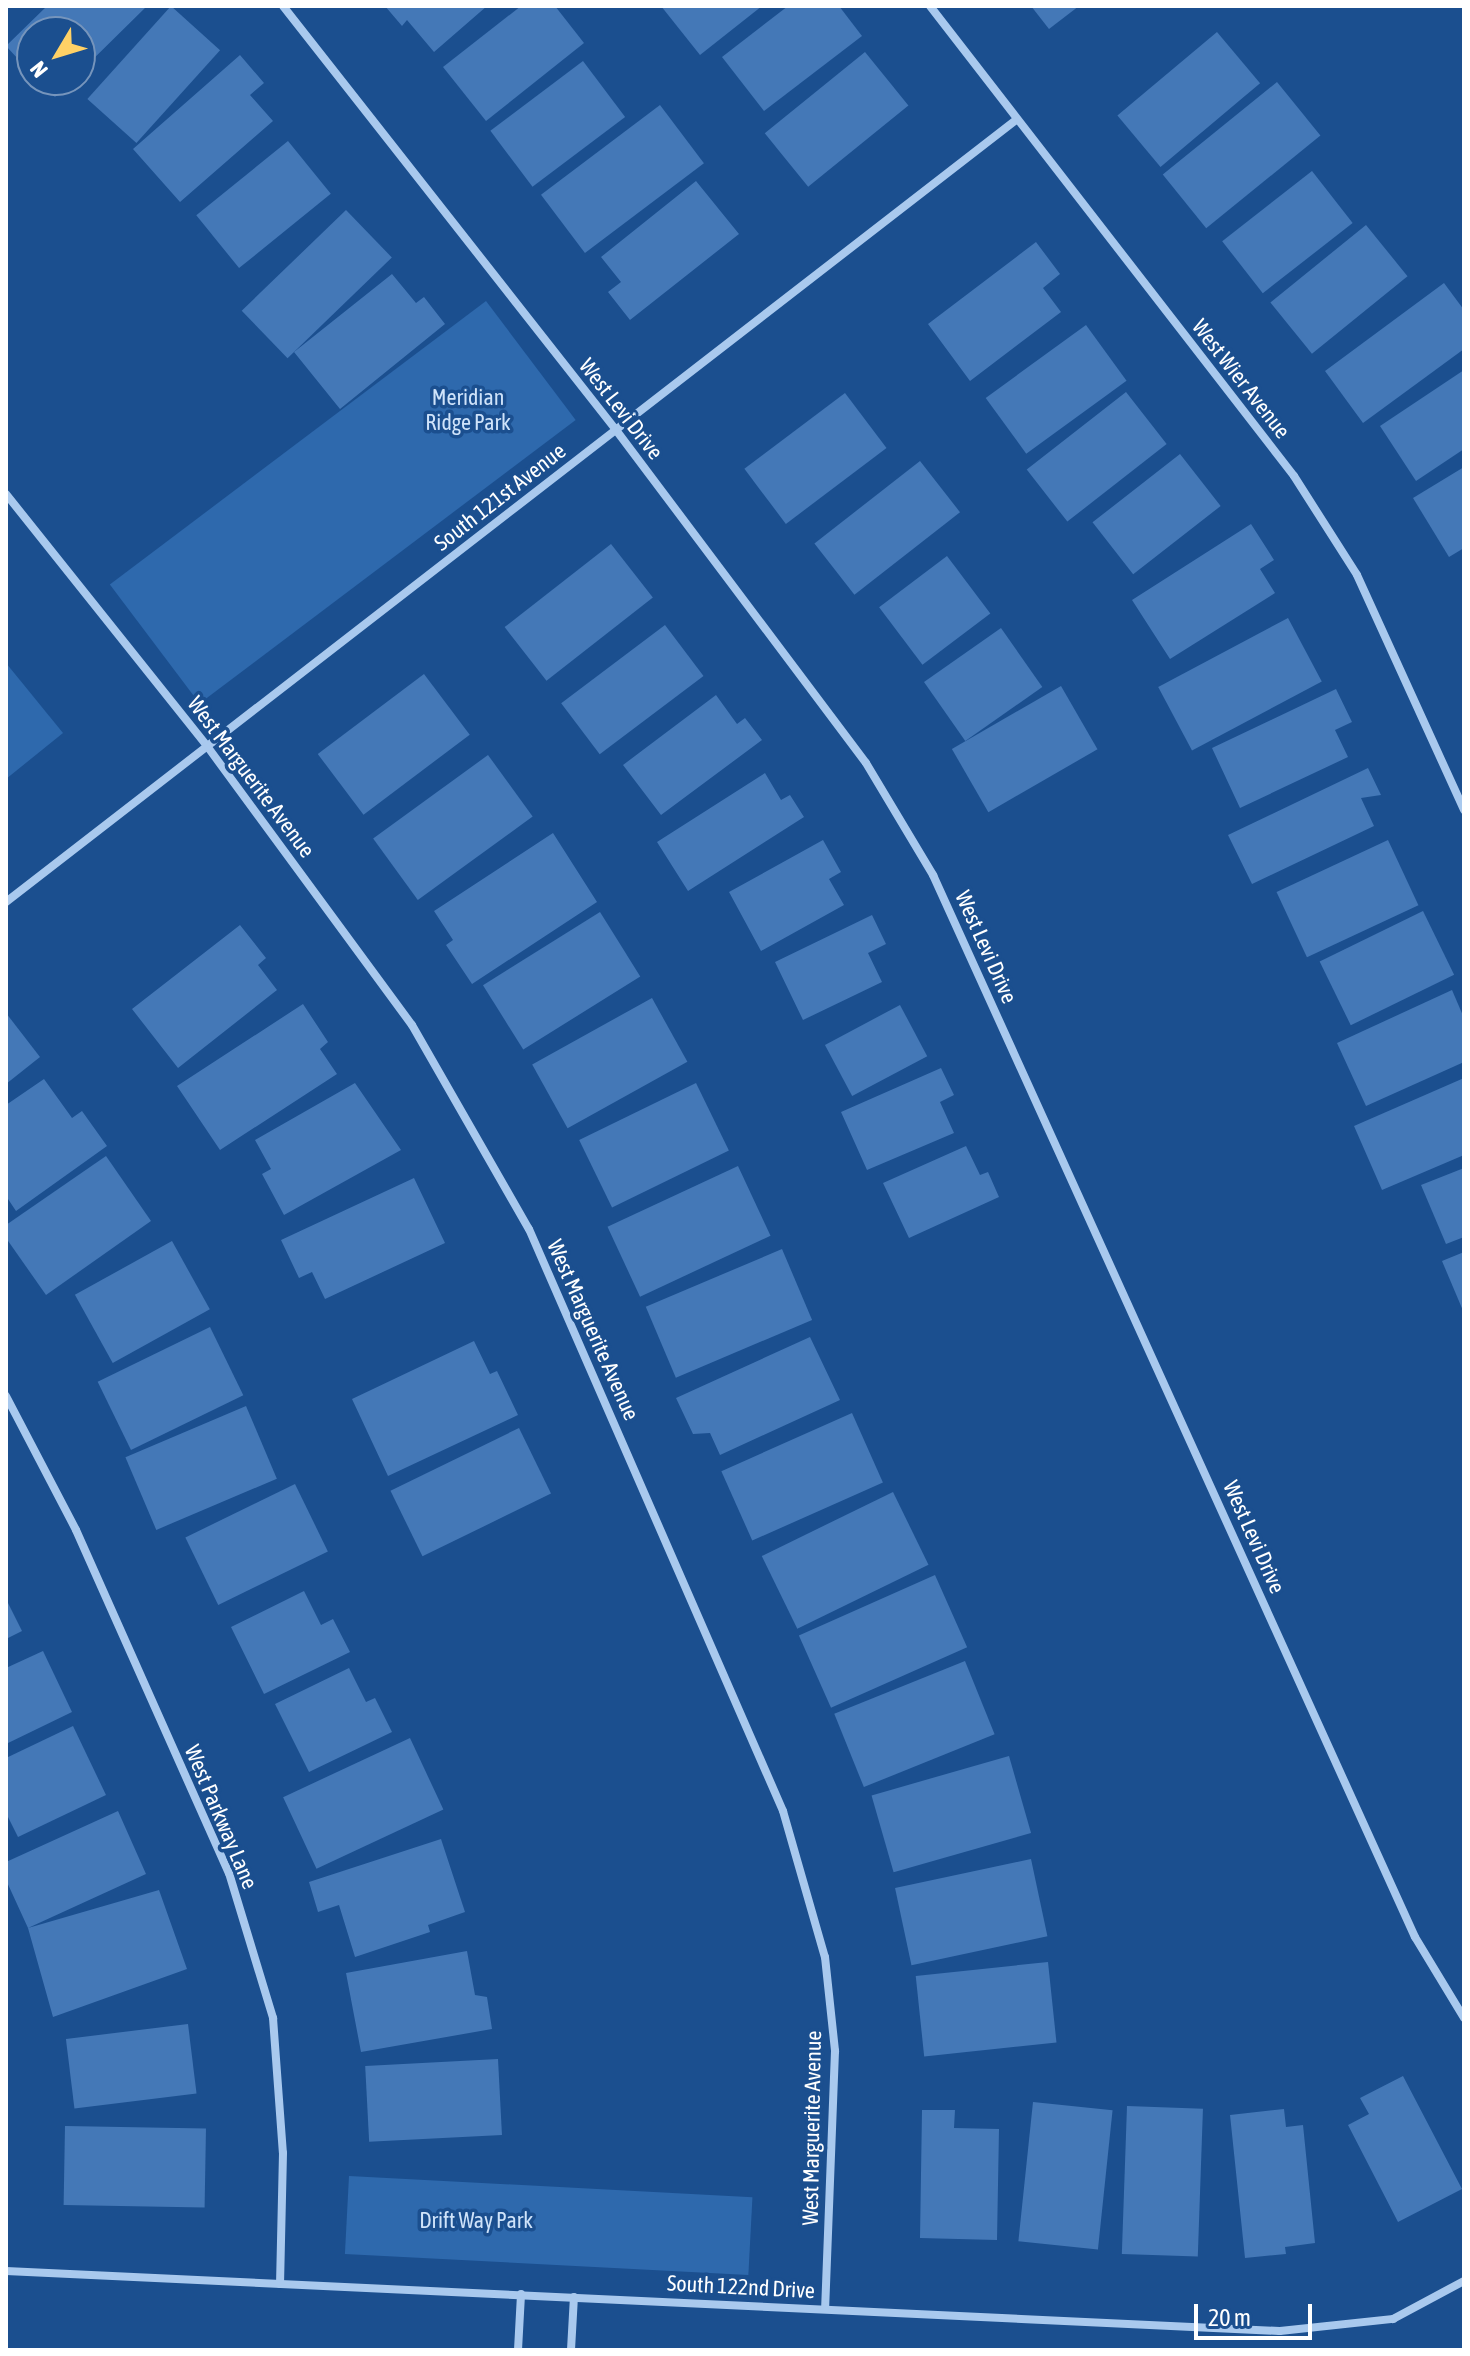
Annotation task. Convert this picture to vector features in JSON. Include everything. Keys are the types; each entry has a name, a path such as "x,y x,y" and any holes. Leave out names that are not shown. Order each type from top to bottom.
{"street":[{"name":"West Levi Drive","path":"283,6 616,430 866,763 933,875 1415,1937 1464,2018"},
{"name":"West Wier Avenue","path":"930,6 1294,476 1357,575 1464,810"},
{"name":"South 121st Avenue","path":"6,902 1016,120"},
{"name":"West Marguerite Avenue","path":"6,494 207,746 412,1025 529,1229 783,1811 825,1957 835,2051 825,2309"},
{"name":"West Parkway Lane","path":"6,1396 76,1530 229,1873 273,2018 283,2153 280,2284"},
{"name":"South 122nd Drive","path":"6,2271 1280,2331 1393,2319 1464,2281"},
{"path":"518,2350 521,2294"},
{"path":"571,2350 574,2297"}],"green space":[{"name":"Meridian Ridge Park","path":"486,301 576,420 200,703 110,584"},
{"path":"6,663 63,733 6,779"},
{"name":"Drift Way Park","path":"349,2176 752,2197 748,2275 345,2254"}],"building":[{"path":"47,6 147,6 96,56 96,16 37,16"},
{"path":"171,6 220,50 136,143 87,99 96,96 96,89"},
{"path":"385,6 487,6 434,52 407,20 402,26"},
{"path":"521,6 555,6 584,43 486,121 443,67"},
{"path":"661,6 762,6 700,55"},
{"path":"788,6 839,6 862,36 764,111 722,57"},
{"path":"1031,6 1079,6 1049,29"},
{"path":"1217,32 1260,83 1160,167 1117,116"},
{"path":"16,36 16,57 6,46"},
{"path":"865,52 908,106 808,187 765,133"},
{"path":"240,55 264,83 250,95 273,121 180,202 133,149"},
{"path":"583,61 625,117 532,187 490,131"},
{"path":"1277,82 1320,136 1206,228 1163,175"},
{"path":"660,105 704,163 585,253 541,195"},
{"path":"288,141 331,194 239,268 196,215"},
{"path":"1312,171 1353,223 1263,293 1222,241"},
{"path":"696,181 739,234 630,320 608,292 621,282 601,257"},
{"path":"346,210 392,257 288,358 242,311"},
{"path":"1366,225 1408,276 1312,354 1270,302"},
{"path":"1036,242 1060,274 1043,288 1061,312 970,381 928,324"},
{"path":"392,274 416,303 424,297 445,324 340,409 294,352"},
{"path":"1444,283 1464,310 1464,349 1363,423 1325,371"},
{"path":"1086,325 1127,381 1026,454 986,398"},
{"path":"1464,370 1464,449 1416,481 1380,426"},
{"path":"1126,392 1167,444 1067,522 1027,470"},
{"path":"845,393 887,448 786,524 744,469"},
{"path":"1180,454 1221,506 1133,574 1093,522"},
{"path":"920,461 960,512 854,595 814,543"},
{"path":"1464,467 1464,548 1449,557 1413,498"},
{"path":"1251,524 1274,560 1260,569 1275,593 1170,659 1132,600"},
{"path":"611,544 653,598 546,681 505,627"},
{"path":"947,556 990,614 922,665 879,607"},
{"path":"1288,618 1322,682 1192,751 1158,687"},
{"path":"665,625 704,676 600,754 561,703"},
{"path":"1001,628 1042,687 965,741 924,682"},
{"path":"424,674 470,735 364,815 318,754"},
{"path":"1061,686 1098,749 988,812 952,749"},
{"path":"1336,689 1352,722 1335,730 1348,757 1240,808 1212,748"},
{"path":"716,695 737,724 745,718 762,740 661,815 623,765"},
{"path":"488,755 533,816 418,900 373,838"},
{"path":"1368,768 1381,795 1361,798 1374,826 1252,884 1228,835"},
{"path":"765,773 781,800 790,795 804,817 688,891 657,842"},
{"path":"553,833 597,902 472,984 446,945 453,940 434,911"},
{"path":"823,840 841,872 829,879 844,905 761,951 729,892"},
{"path":"1388,840 1418,905 1307,957 1277,892"},
{"path":"1423,911 1454,975 1351,1025 1320,961"},
{"path":"600,912 640,976 523,1050 483,985"},
{"path":"872,915 886,944 868,953 882,982 803,1020 775,962"},
{"path":"240,925 266,958 258,965 277,990 178,1068 132,1009"},
{"path":"1452,990 1464,1018 1464,1062 1366,1106 1337,1043"},
{"path":"652,998 687,1062 568,1128 532,1064"},
{"path":"303,1004 328,1042 320,1049 337,1074 220,1150 177,1086"},
{"path":"900,1005 927,1056 852,1096 825,1045"},
{"path":"6,1013 40,1057 6,1084"},
{"path":"941,1068 954,1095 940,1102 954,1133 867,1170 841,1112"},
{"path":"1464,1078 1464,1155 1382,1190 1354,1126"},
{"path":"44,1079 72,1118 82,1111 107,1146 16,1211 6,1196 6,1105"},
{"path":"355,1083 401,1150 284,1215 262,1174 271,1169 255,1140"},
{"path":"696,1083 729,1150 612,1207 579,1140"},
{"path":"966,1146 980,1175 988,1172 999,1197 909,1238 883,1183"},
{"path":"106,1156 151,1221 46,1295 6,1238 6,1225"},
{"path":"738,1166 771,1236 640,1297 607,1227"},
{"path":"1464,1168 1464,1237 1446,1244 1421,1185"},
{"path":"414,1178 445,1243 325,1299 312,1272 299,1278 281,1240"},
{"path":"172,1241 210,1309 113,1363 75,1295"},
{"path":"782,1249 812,1320 676,1378 646,1307"},
{"path":"1464,1252 1464,1313 1442,1261"},
{"path":"210,1327 243,1395 131,1450 98,1382"},
{"path":"810,1337 840,1400 720,1455 710,1433 693,1434 676,1398"},
{"path":"474,1341 490,1374 497,1371 518,1415 388,1476 352,1399"},
{"path":"246,1406 277,1479 156,1530 125,1457"},
{"path":"852,1413 883,1482 752,1541 721,1471"},
{"path":"519,1428 551,1494 422,1556 390,1491"},
{"path":"295,1484 328,1551 218,1605 185,1537"},
{"path":"893,1492 929,1565 797,1629 762,1556"},
{"path":"935,1575 967,1647 831,1708 799,1636"},
{"path":"304,1591 321,1625 333,1619 350,1652 264,1694 231,1627"},
{"path":"6,1599 22,1631 6,1639"},
{"path":"43,1651 72,1712 6,1744 6,1668"},
{"path":"965,1661 995,1734 864,1787 834,1714"},
{"path":"349,1668 366,1702 375,1698 392,1732 309,1772 275,1704"},
{"path":"73,1726 106,1795 18,1837 6,1813 6,1758"},
{"path":"410,1738 443,1810 317,1869 283,1797"},
{"path":"1009,1756 1031,1833 894,1872 872,1795"},
{"path":"118,1811 146,1874 28,1928 6,1880 6,1862"},
{"path":"441,1839 465,1912 428,1925 430,1932 355,1957 339,1905 318,1912 309,1882"},
{"path":"1031,1859 1047,1936 911,1965 895,1888"},
{"path":"159,1890 187,1969 53,2017 28,1928"},
{"path":"467,1951 475,1995 487,1997 492,2029 361,2052 346,1973"},
{"path":"1048,1962 1056,2043 924,2056 916,1976"},
{"path":"188,2024 197,2093 74,2108 66,2039"},
{"path":"498,2059 502,2135 369,2142 365,2066"},
{"path":"1403,2076 1462,2189 1398,2222 1348,2125 1369,2114 1360,2098"},
{"path":"1033,2102 1113,2110 1098,2250 1018,2241"},
{"path":"1127,2106 1203,2109 1198,2257 1122,2254"},
{"path":"1284,2109 1286,2127 1303,2125 1315,2243 1285,2247 1286,2254 1245,2258 1230,2115"},
{"path":"922,2110 955,2110 954,2128 999,2129 997,2240 920,2238"},
{"path":"65,2126 206,2128 205,2207 64,2205"}]}
